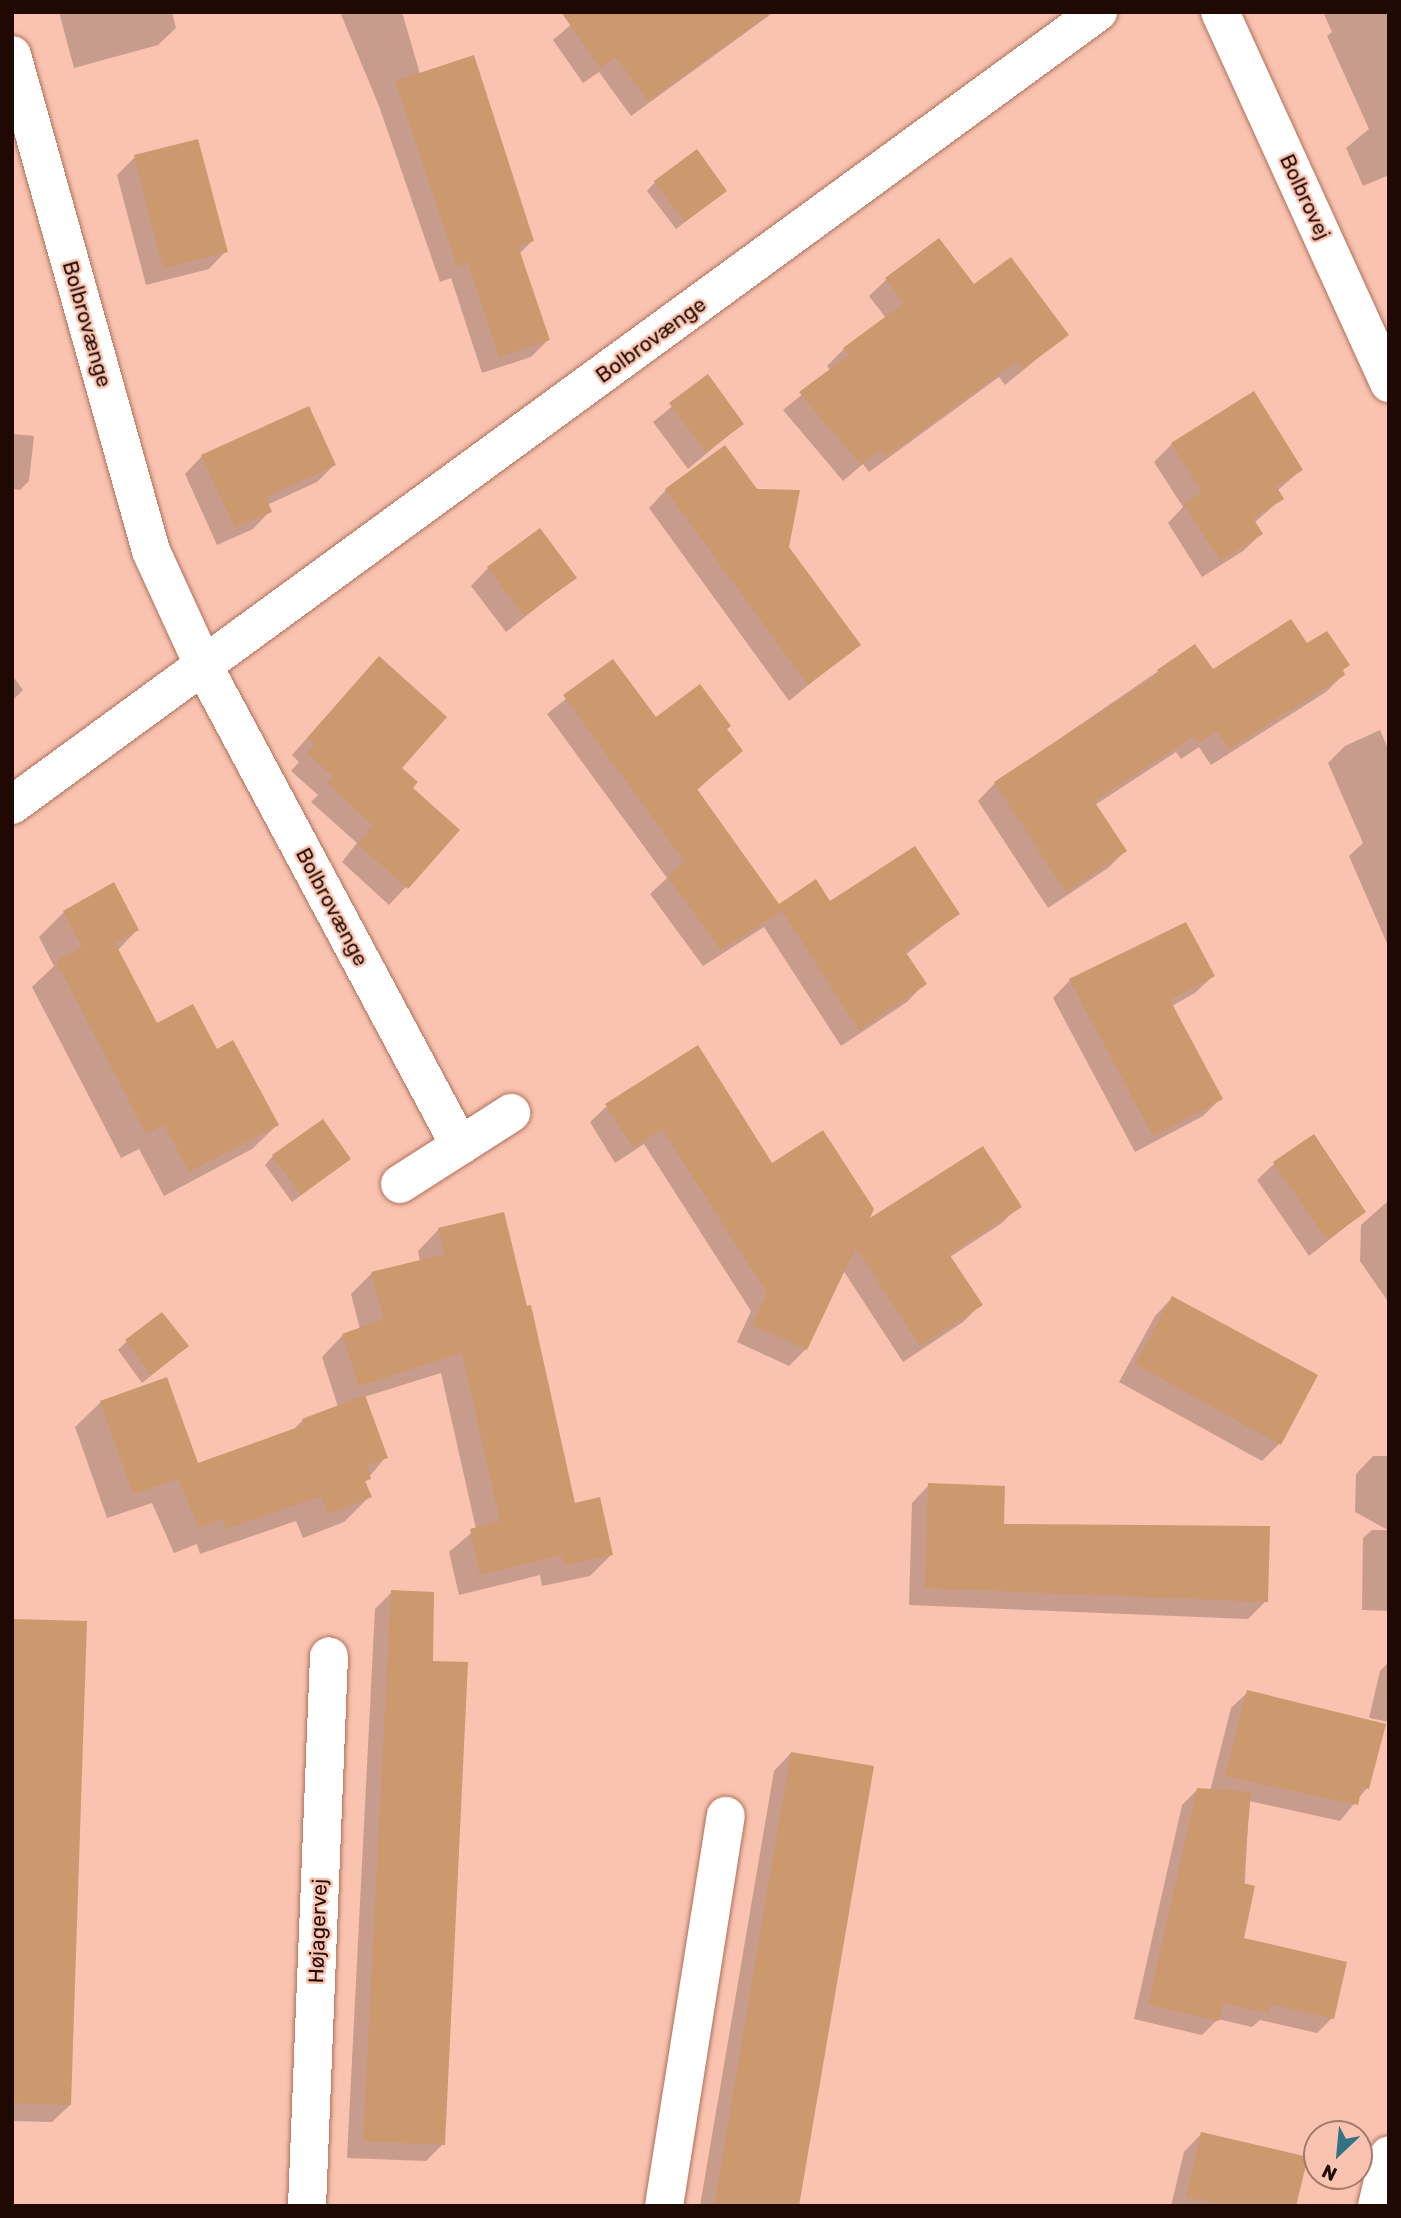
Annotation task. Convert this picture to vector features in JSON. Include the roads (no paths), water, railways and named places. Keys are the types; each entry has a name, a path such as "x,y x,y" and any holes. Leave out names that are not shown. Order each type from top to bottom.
{"street":[{"name":"Bolbrovænge","path":"12,806 1098,12"},
{"name":"Bolbrovej","path":"1220,12 1389,383"},
{"name":"Bolbrovænge","path":"12,55 151,551 204,667 460,1146"},
{"path":"400,1184 511,1114"},
{"name":"Højagervej","path":"307,2206 329,1656"},
{"path":"664,2206 726,1816"},
{"path":"1377,2206 1389,2155"}]}
